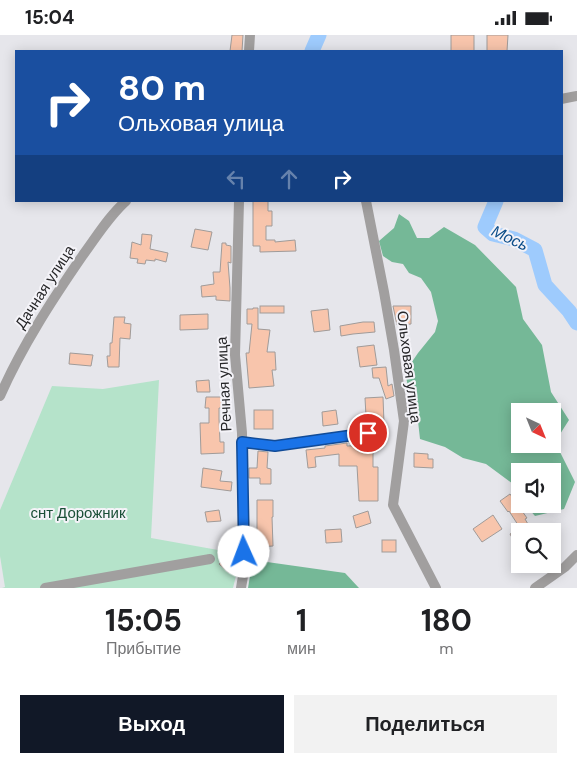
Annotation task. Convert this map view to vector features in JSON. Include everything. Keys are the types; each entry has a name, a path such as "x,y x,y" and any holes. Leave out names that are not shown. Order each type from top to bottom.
{"street":[{"path":"249,50 250,35"},
{"path":"563,99 577,96"},
{"name":"Дачная улица","path":"0,396 12,368 60,289 106,222 125,202"},
{"name":"Речная улица","path":"239,202 235,355 242,442 244,564 241,588"},
{"name":"Ольховая улица","path":"366,202 386,301 404,421 393,505 436,588"},
{"path":"242,442 275,446 368,433"},
{"path":"535,588 565,567 577,555"},
{"path":"45,588 210,559"}],"green space":[{"path":"399,214 409,221 417,238 429,238 444,227 475,245 516,287 523,319 542,345 551,392 558,403 511,403 511,453 560,453 575,482 564,509 561,510 561,463 511,463 511,482 486,464 463,458 445,447 420,439 418,421 413,411 405,372 435,332 438,321 431,292 421,278 409,273 403,264 392,262 383,256 379,241 394,228"},
{"name":"снт Дорожник","path":"159,380 151,538 218,550 239,544 240,559 233,588 2,588 5,587 0,556 0,510 52,386 103,389"},
{"path":"561,408 569,420 561,433"},
{"path":"532,513 547,513 535,516"},
{"path":"260,561 345,573 359,588 248,588 250,576"}],"building":[{"path":"232,35 243,35 242,50 230,50"},
{"path":"451,35 474,35 474,50 451,50"},
{"path":"487,35 508,35 507,50 487,50"},
{"path":"253,202 268,202 268,211 272,211 272,226 266,226 266,240 275,240 275,242 295,240 296,251 260,252 260,246 253,246"},
{"path":"195,229 212,232 208,250 191,247"},
{"path":"142,234 152,235 150,249 168,253 166,262 155,259 155,261 146,260 145,264 137,263 138,259 130,258 132,242 141,245"},
{"path":"222,243 231,246 231,263 228,262 230,301 216,300 216,296 202,297 201,286 214,284 213,272 220,272"},
{"path":"260,306 284,306 284,313 260,313"},
{"path":"393,306 411,306 411,324 397,325"},
{"path":"258,308 258,329 270,330 267,352 275,352 276,370 272,370 274,386 249,388 246,353 249,353 252,324 247,324 247,309"},
{"path":"328,309 330,330 314,332 311,311"},
{"path":"208,314 208,329 180,330 180,315"},
{"path":"114,317 125,317 124,323 131,324 130,339 120,338 119,367 108,367 107,356 110,356"},
{"path":"374,322 375,332 341,336 340,326"},
{"path":"374,345 377,365 360,367 357,347"},
{"path":"70,353 93,355 91,366 69,364"},
{"path":"386,367 388,386 392,384 394,396 386,399 379,378 373,378 372,368"},
{"path":"209,380 210,392 197,392 196,381"},
{"path":"206,397 222,397 219,419 220,442 224,442 224,453 201,454 200,423 209,423 209,408 205,408"},
{"path":"383,397 384,423 374,424 374,416 366,416 365,398"},
{"path":"254,410 273,410 273,429 254,429"},
{"path":"336,410 338,424 323,426 322,412"},
{"path":"347,443 347,446 373,445 373,467 378,467 378,501 359,501 357,466 339,466 339,454 315,457 316,467 308,468 306,450"},
{"path":"258,451 268,452 267,468 271,469 271,484 260,484 260,478 249,478 249,468 257,468"},
{"path":"414,453 428,454 428,459 433,459 433,468 414,467"},
{"path":"203,468 222,471 220,481 232,482 231,491 201,487"},
{"path":"510,494 511,513 523,513 527,523 517,523 500,501"},
{"path":"257,500 273,500 273,546 257,547"},
{"path":"219,510 221,521 207,522 205,512"},
{"path":"368,511 371,523 356,528 353,516"},
{"path":"493,515 502,529 482,542 473,529"},
{"path":"341,529 342,542 326,543 325,530"},
{"path":"382,540 396,540 396,552 382,552"},
{"path":"226,557 235,567 229,573 219,564"}],"waterway":[{"name":"Мось","path":"312,50 319,35"},
{"name":"Мось","path":"496,202 485,227 493,234 514,239 535,250 545,285 569,311 577,323"}],"route":[{"path":"244,552 242,442 275,446 368,433"}]}
